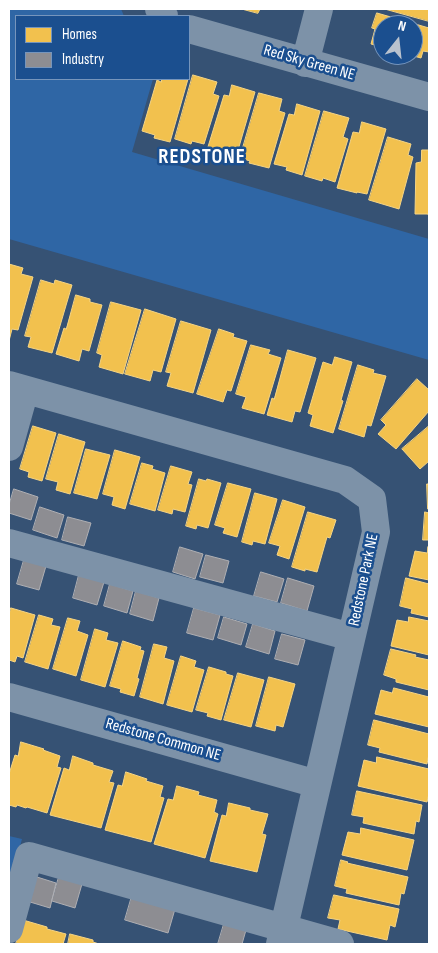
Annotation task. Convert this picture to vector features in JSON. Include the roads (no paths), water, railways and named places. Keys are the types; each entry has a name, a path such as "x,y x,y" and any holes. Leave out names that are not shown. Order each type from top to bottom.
{"street":[{"path":"305,62 319,9"},
{"name":"Red Sky Green NE","path":"190,29 429,97"},
{"path":"9,447 17,388"},
{"name":"Redstone Park NE","path":"17,388 345,480 372,499 376,532 282,936"},
{"path":"9,543 351,637"},
{"name":"Redstone Common NE","path":"9,697 317,784"},
{"path":"9,929 29,856 282,936 340,944"}],"district":[{"name":"REDSTONE","path":"202,158"}]}
